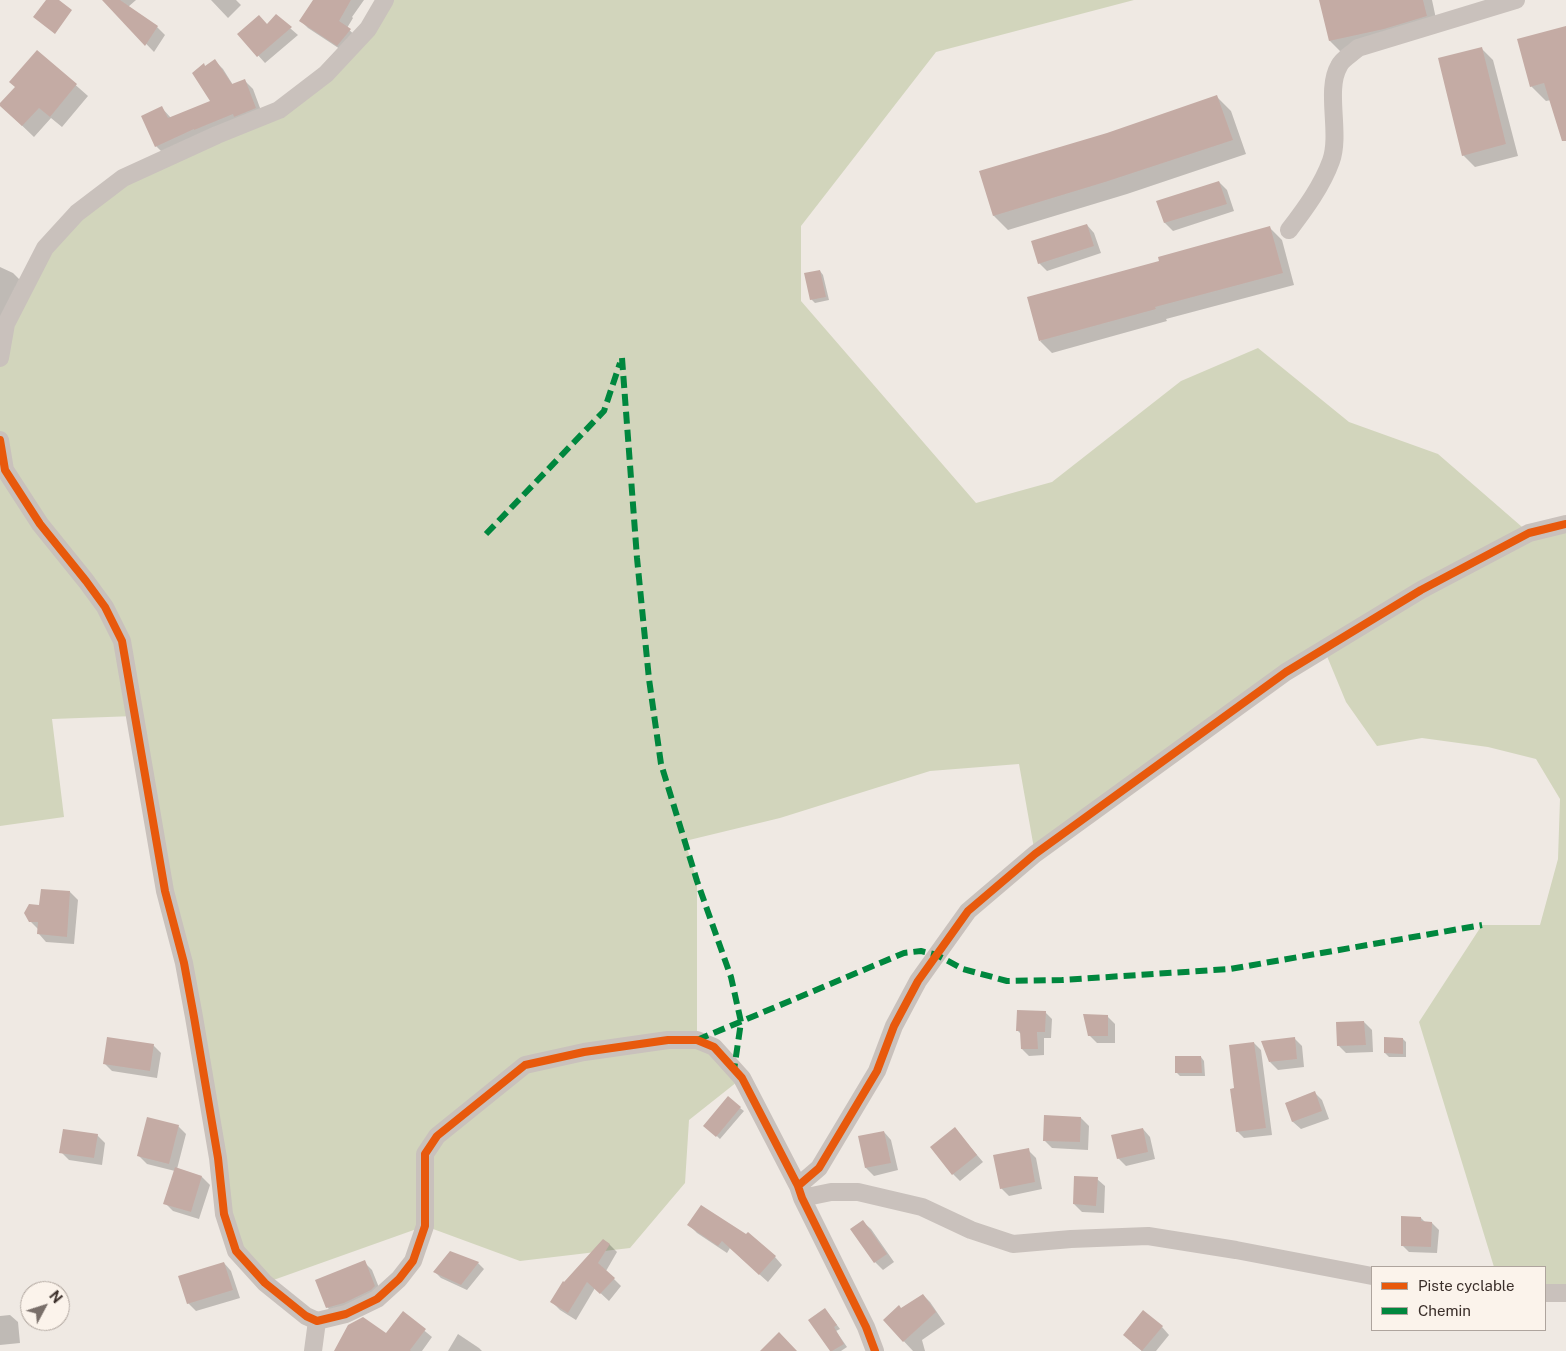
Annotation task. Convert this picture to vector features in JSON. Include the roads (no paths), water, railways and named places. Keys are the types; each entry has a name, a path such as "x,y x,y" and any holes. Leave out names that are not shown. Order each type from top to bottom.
{"street":[{"path":"0,358 6,324 45,248 77,213 122,178 217,135 279,110 326,74 368,28 385,0"},
{"path":"1289,230 1314,196 1332,160 1335,123 1333,79 1339,64 1358,48 1516,0"},
{"path":"0,440 5,470 40,524 105,607 122,642 165,891 184,963 194,1017 218,1158 224,1214 236,1251 264,1283 306,1316 317,1321 346,1314 377,1299 399,1279 413,1260 425,1226 425,1154 437,1136 525,1065 584,1052 668,1040 697,1040 714,1048 742,1078 866,1327 875,1351"},
{"path":"800,1192 818,1168 877,1072 894,1026 918,981 968,911 1035,854 1286,672 1421,590 1529,533 1566,524"},
{"path":"800,1192 858,1192 922,1208 971,1230 1013,1244 1071,1238 1148,1236 1236,1250 1371,1276"},
{"path":"1546,1293 1566,1293"},
{"path":"313,1351 317,1321"}]}
